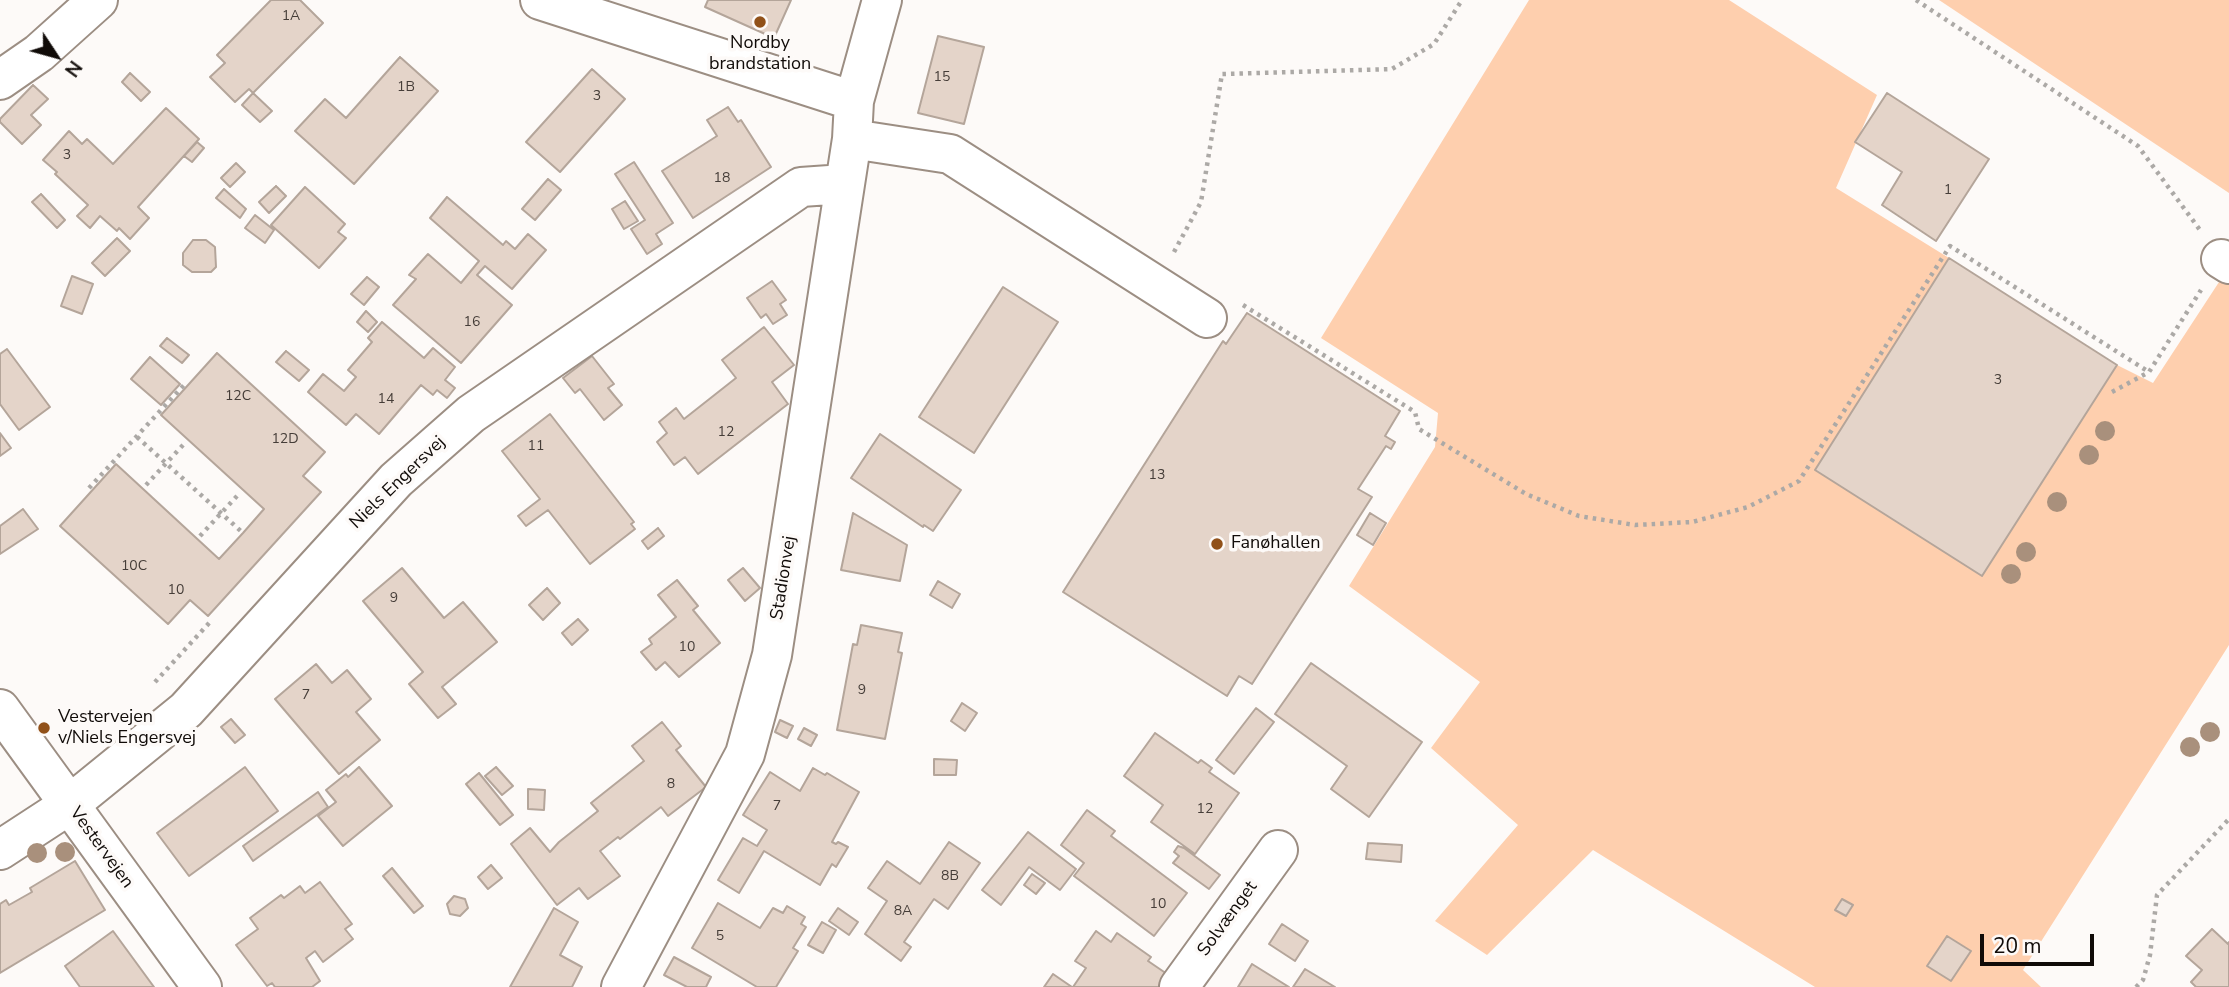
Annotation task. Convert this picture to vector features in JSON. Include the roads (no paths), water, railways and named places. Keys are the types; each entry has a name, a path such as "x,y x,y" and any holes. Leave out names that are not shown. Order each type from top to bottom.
{"street":[{"path":"0,80 39,53 98,0"},
{"path":"540,0 854,101"},
{"name":"Stadionvej","path":"621,987 745,754 772,654 852,139 854,101 882,0"},
{"path":"852,139 950,154 1208,318"},
{"name":"Niels Engersvej","path":"0,850 69,805 186,710 396,480 471,414 801,187 844,184"},
{"name":"Vestervejen","path":"0,709 202,987"},
{"name":"Solvænget","path":"1179,987 1278,850"}],"place":[{"name":"Nordby brandstation","path":"760,22"},
{"name":"Fanøhallen","path":"1217,544"},
{"name":"Vestervejen v/Niels Engersvej","path":"44,728"}]}
